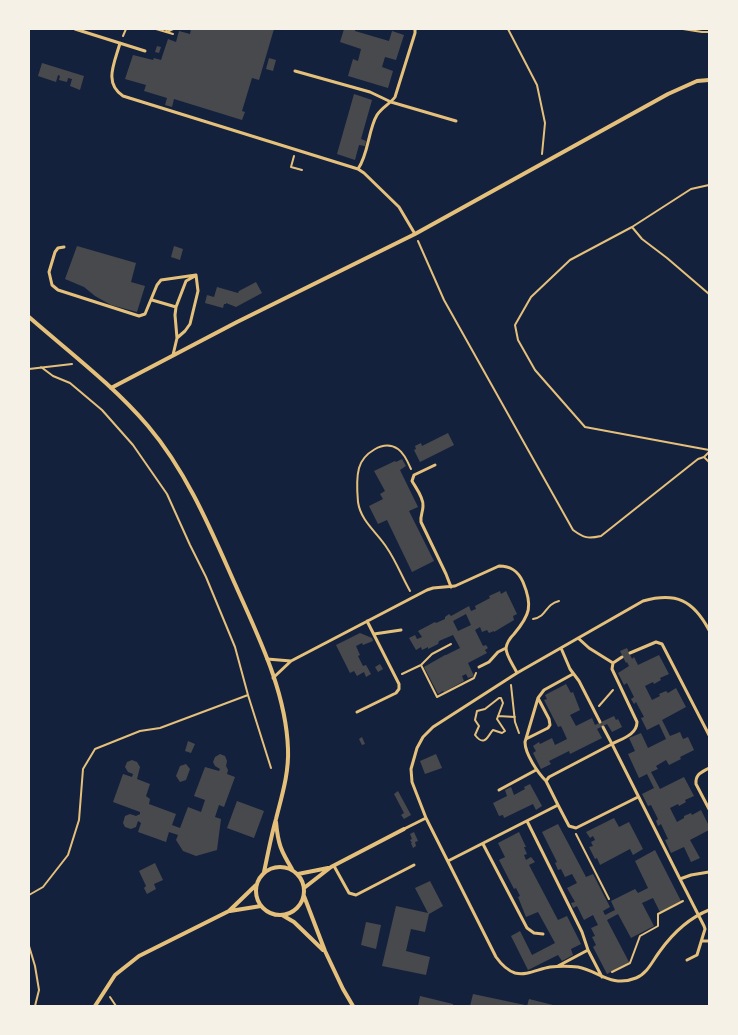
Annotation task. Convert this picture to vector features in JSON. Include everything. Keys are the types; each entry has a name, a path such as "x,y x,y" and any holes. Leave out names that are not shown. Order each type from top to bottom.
{"street":[{"path":"111,388 237,322 416,234 541,166 668,94 697,81 709,80"},
{"path":"29,317 128,404 165,448 184,477 224,559 255,630 274,678 285,724 288,748 288,767 264,872"},
{"path":"276,818 278,841 283,854 292,869 298,874 302,881 304,896 325,951 353,1006"},
{"path":"304,888 332,866 404,830"},
{"path":"94,1006 115,976 139,956 229,911 256,885 259,878 270,868 277,866 292,869"},
{"path":"298,874 332,866"},
{"path":"256,885 257,899 261,906 274,914 282,915 290,913 301,903 304,896"},
{"path":"229,911 261,906"},
{"path":"282,915 294,922 325,951"}],"lane":[{"path":"75,29 145,51"},
{"path":"358,169 364,158 377,116 382,108 391,102 395,97 415,29"},
{"path":"120,43 111,77 114,88 123,96 358,169 399,207 416,234"},
{"path":"295,70 370,92 391,102 456,121"},
{"path":"64,247 58,248 55,252 49,272 52,285 58,290 139,316 145,314 157,285 161,280 196,275"},
{"path":"173,355 177,338 175,315 176,307 186,281 196,275"},
{"path":"177,338 190,324 198,291 196,275"},
{"path":"152,300 176,307"},
{"path":"435,465 414,476 412,481 423,505 420,518 421,522 451,587"},
{"path":"274,678 291,661 433,588 460,585 499,566 507,566 520,576 529,600 529,609 526,618 509,639 506,648 517,673"},
{"path":"588,950 557,966 523,974 515,973 504,967 496,957 426,818 414,789 411,776 412,762 420,742 433,727 517,673 643,601 665,597 676,598 688,604 697,611 709,630"},
{"path":"357,712 396,693 399,689 399,684 367,621"},
{"path":"374,634 401,630"},
{"path":"578,638 589,648 613,663"},
{"path":"630,653 656,642 662,644 709,735"},
{"path":"479,667 489,662 498,652 506,648"},
{"path":"561,648 573,674 579,681 600,722"},
{"path":"546,781 549,777 636,730 638,722 618,684 612,669 613,663 622,657"},
{"path":"267,659 291,661"},
{"path":"573,674 544,690 538,698 525,747 536,770 546,781 569,826 576,828 638,797"},
{"path":"526,739 548,728 550,725 549,719 538,698"},
{"path":"603,727 699,914 705,929 697,955 687,960"},
{"path":"709,768 697,775 696,784 709,809"},
{"path":"499,790 536,770"},
{"path":"448,861 558,805"},
{"path":"404,830 426,818"},
{"path":"527,821 582,932 588,950 602,977"},
{"path":"483,844 527,928 534,932 543,934"},
{"path":"332,866 349,893 356,895 414,865"},
{"path":"680,879 709,872"},
{"path":"557,966 588,970 608,979 623,981 636,978 643,974 674,934 699,914 709,910"},
{"path":"702,941 709,941"}],"path":[{"path":"156,29 173,34"},
{"path":"168,32 173,29"},
{"path":"508,29 537,85 545,122 541,166"},
{"path":"683,29 709,32"},
{"path":"296,149 291,167 302,170"},
{"path":"704,458 709,451 585,428 534,370 518,340 515,325 531,297 570,260 632,227 691,189 709,185"},
{"path":"632,227 642,239 709,294"},
{"path":"416,234 444,300 573,530 580,535 590,538 600,536 698,458 704,458 709,462"},
{"path":"29,369 81,362"},
{"path":"41,368 53,376 70,383 102,410 133,445 167,494 206,577 235,647 248,695 271,768"},
{"path":"413,598 387,547 367,523 362,514 358,504 357,477 359,467 364,458 378,448 391,446 397,448 402,453 414,476"},
{"path":"526,618 531,619 542,616 550,604 559,601"},
{"path":"395,677 421,665 432,654 451,644"},
{"path":"421,665 437,698 474,678 479,667"},
{"path":"510,678 514,717 520,735 526,739"},
{"path":"595,712 618,684"},
{"path":"29,895 43,886 68,855 79,820 83,769 95,749 140,731 160,728 248,695"},
{"path":"501,698 503,703 498,716 498,721 505,731 502,732 493,730 486,740 476,737 475,732 479,726 474,720 477,711 485,710 501,698"},
{"path":"498,716 514,717"},
{"path":"576,828 577,836 609,899"},
{"path":"602,977 630,963 640,936 658,926 658,914 690,897"},
{"path":"29,946 35,966 39,990 35,1006"}],"building":[{"path":"191,29 274,29 259,80 252,78 242,111 245,112 242,120 174,99 172,107 165,105 167,98 144,91 146,85 125,79 133,55 153,60 154,58 161,60 168,39 176,42 179,31 190,34"},
{"path":"344,29 355,29 355,31 389,41 392,31 404,35 396,60 385,57 382,67 393,71 388,88 348,76 353,59 358,61 361,49 340,42"},
{"path":"157,46 161,47 159,53 155,52"},
{"path":"269,58 276,60 273,71 266,69"},
{"path":"42,63 84,76 80,90 70,86 72,79 68,78 67,82 59,80 60,76 58,75 56,82 38,76"},
{"path":"354,94 372,100 361,139 366,141 365,146 359,145 355,160 337,154"},
{"path":"77,246 136,263 131,282 145,286 137,312 111,305 95,296 84,287 65,279"},
{"path":"174,246 183,249 180,260 171,257"},
{"path":"256,282 262,293 236,307 226,303 224,304 223,308 205,303 207,295 214,297 217,287 238,293"},
{"path":"448,433 454,445 420,462 414,450 416,449 415,446 421,443 422,446"},
{"path":"402,459 406,466 400,470 418,507 409,511 434,561 412,572 387,520 378,524 369,506 383,499 380,494 385,491 374,471"},
{"path":"500,591 501,594 506,591 517,614 513,616 514,620 494,632 489,633 487,630 482,632 480,627 475,630 483,646 486,645 488,648 485,650 487,653 468,663 474,676 468,678 466,674 462,676 464,681 438,694 424,667 460,648 453,635 439,641 438,644 428,649 428,647 422,650 421,647 416,650 409,638 415,635 417,639 422,637 418,631 435,622 436,623 445,619 445,617 449,614 451,616 469,606 471,611 476,609 475,606 490,598 489,596","holes":["466,614 471,625 458,631 453,621"]},
{"path":"360,633 372,638 373,641 356,646 360,655 358,656 363,666 366,665 371,674 366,677 364,672 357,676 354,671 350,673 336,645"},
{"path":"627,648 632,659 634,657 638,665 659,655 669,674 660,678 661,680 654,684 653,682 645,686 652,700 660,696 659,694 666,691 668,693 676,688 686,707 662,720 670,736 680,732 683,739 688,737 694,750 680,757 681,759 669,765 666,760 656,766 658,769 651,772 660,789 684,777 694,796 685,800 686,802 679,806 678,804 670,808 677,822 684,818 684,816 691,813 692,815 701,810 709,826 709,830 690,840 700,858 691,862 684,847 671,853 665,840 668,839 661,824 658,826 656,821 658,819 651,805 648,806 642,794 654,788 647,774 639,778 628,754 635,751 629,738 641,733 648,748 666,739 659,724 647,730 641,718 644,717 636,702 634,704 631,699 634,697 627,683 624,685 618,673 629,666 620,651"},
{"path":"380,664 383,669 378,672 375,667"},
{"path":"566,684 571,693 573,692 580,710 570,715 576,726 592,718 595,725 614,716 616,720 618,719 622,727 612,732 607,724 597,729 602,738 570,754 569,751 549,761 551,764 541,769 533,753 536,751 533,746 539,742 540,744 552,738 555,745 567,739 561,726 558,727 544,700 547,699 545,695"},
{"path":"362,737 365,744 362,745 359,739"},
{"path":"188,741 195,744 191,753 185,751"},
{"path":"220,754 225,756 227,761 227,774 235,777 224,807 219,805 215,817 221,819 217,850 196,856 183,851 176,840 178,835 169,832 166,842 138,832 141,823 138,821 136,827 131,829 125,827 123,823 125,816 130,814 136,816 140,814 140,812 113,802 123,774 132,777 133,774 128,772 125,767 127,762 132,760 137,762 140,767 137,779 150,784 146,796 150,799 149,804 176,814 172,825 180,828 188,807 201,812 205,800 194,796 205,767 219,771 220,769 215,766 213,762 215,757"},
{"path":"436,754 442,768 425,774 420,761"},
{"path":"186,764 190,769 186,780 180,782 176,776 180,766"},
{"path":"530,784 542,806 536,810 533,804 504,818 503,815 499,816 493,803 507,796 505,790 511,787 514,795 525,789 524,787"},
{"path":"398,791 411,815 404,819 401,815 404,813 394,794"},
{"path":"237,801 264,811 254,838 227,828"},
{"path":"614,818 619,827 629,822 643,849 633,855 630,849 600,865 589,847 593,846 591,842 595,840 593,836 590,838 586,832"},
{"path":"558,824 586,877 593,874 610,907 603,911 605,915 615,910 611,901 635,889 638,893 648,888 635,861 655,850 681,901 660,912 653,898 642,903 654,926 631,938 618,914 607,920 629,962 607,974 593,947 596,945 592,937 595,936 591,928 598,925 593,915 584,920 577,906 573,908 571,903 575,902 567,888 577,883 572,874 565,877 561,869 558,870 555,863 557,862 542,832"},
{"path":"414,832 418,841 415,842 416,846 413,848 410,840 412,839 410,834"},
{"path":"519,832 526,847 524,847 527,854 524,855 526,860 531,857 535,862 529,865 558,920 567,916 581,944 571,949 573,955 562,961 558,955 528,970 511,936 520,931 532,955 555,943 538,912 526,917 518,897 520,896 516,888 514,889 499,860 505,857 498,843"},
{"path":"155,863 163,880 154,884 156,889 147,894 144,888 146,886 139,871"},
{"path":"430,881 443,906 429,914 425,932 411,929 406,951 430,957 426,975 382,966 396,906 428,913 415,888"},
{"path":"366,922 381,925 376,949 361,945"},
{"path":"473,994 525,1005 525,1006 470,1006"},
{"path":"420,996 453,1004 453,1006 418,1006"},
{"path":"529,999 553,1005 553,1006 527,1006"}]}
